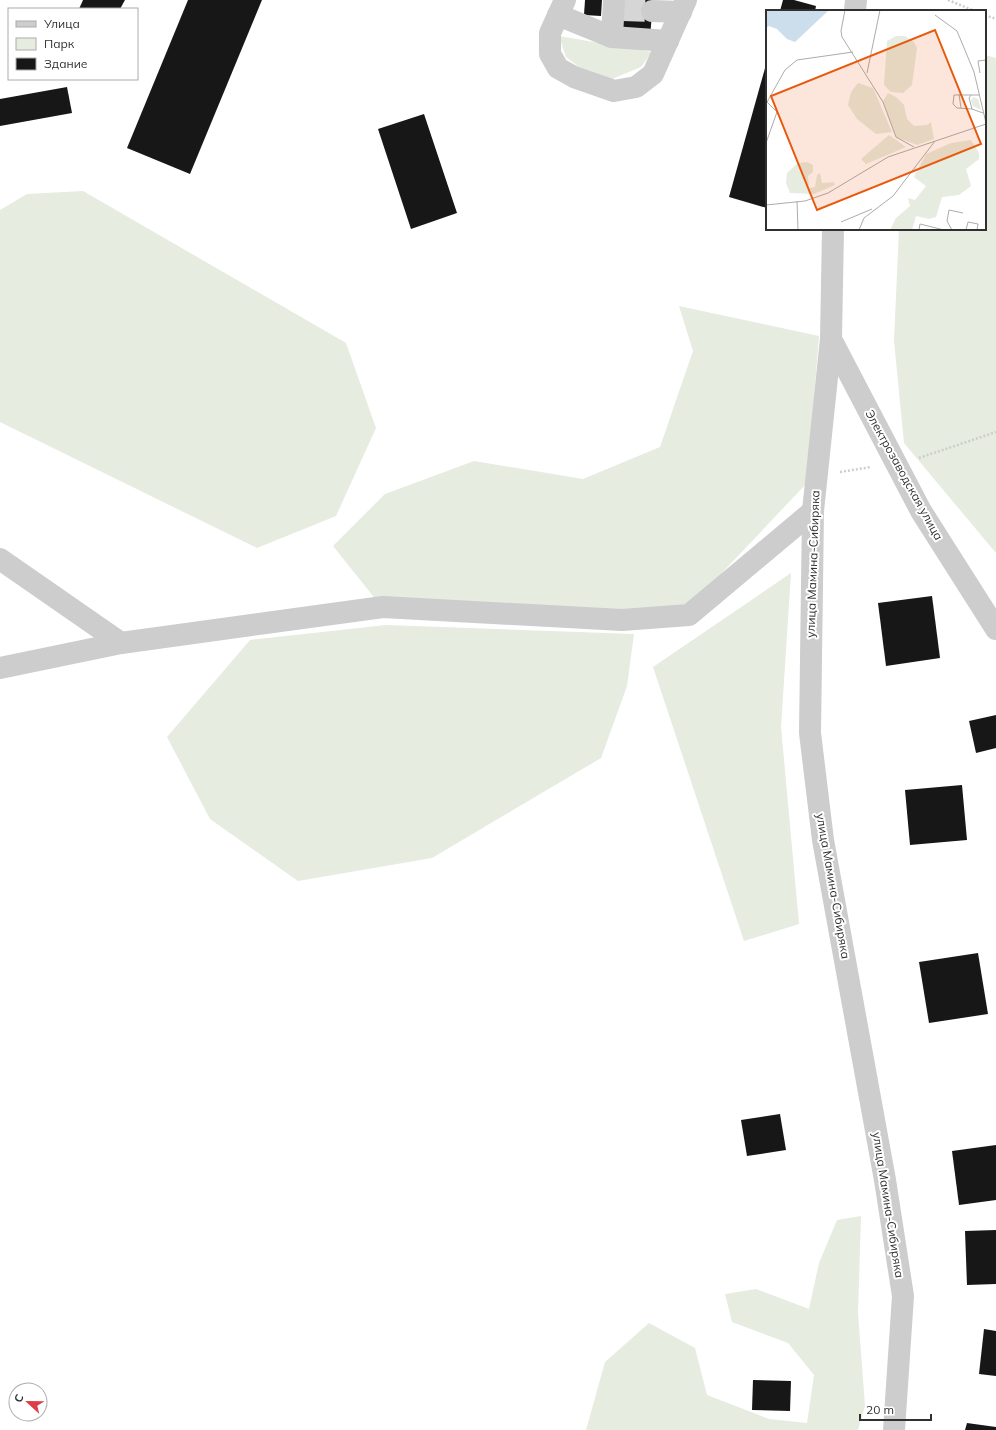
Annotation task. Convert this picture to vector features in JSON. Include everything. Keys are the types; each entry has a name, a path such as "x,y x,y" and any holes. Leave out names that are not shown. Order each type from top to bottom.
{"street":[{"path":"855,10 856,0"},
{"path":"652,11 683,6"},
{"path":"668,41 612,37 562,7 550,33 550,54 558,68 574,77 614,91 636,87 653,74 668,41 683,6"},
{"path":"612,37 617,7"},
{"name":"улица Мамина-Сибиряка","path":"833,230 831,338 813,511 810,733 823,840 885,1180 903,1296 894,1430"},
{"name":"Электрозаводская улица","path":"831,338 921,511 996,630"},
{"path":"0,668 121,643 383,607 622,620 689,615 813,511"},
{"path":"0,559 121,643"}],"path":[{"path":"948,0 973,10"},
{"path":"986,15 996,19"}],"green space":[{"path":"559,36 652,52 641,67 612,79 579,67 566,57"},
{"path":"986,55 996,58 996,553 904,443 894,341 899,230 986,230"},
{"path":"83,191 346,343 376,428 336,516 257,548 0,422 0,210 27,194"},
{"path":"679,306 819,336 807,483 682,615 377,601 333,546 385,494 474,461 583,479 660,447 693,351"},
{"path":"791,573 781,727 799,924 744,941 653,667"},
{"path":"386,625 634,634 627,686 601,758 432,858 298,881 210,819 167,737 250,640"},
{"path":"861,1216 858,1313 865,1406 858,1430 586,1430 605,1362 649,1323 695,1348 707,1395 769,1419 807,1423 814,1375 788,1343 732,1322 725,1294 756,1289 809,1309 819,1263 837,1220"}],"building":[{"path":"83,0 125,0 121,8 79,8"},
{"path":"188,0 262,0 190,174 127,148"},
{"path":"585,0 602,0 601,16 584,15"},
{"path":"624,0 653,0 650,38 622,36"},
{"path":"783,0 794,0 816,6 815,10 780,10"},
{"path":"766,65 766,208 729,197"},
{"path":"67,87 72,113 0,126 0,99"},
{"path":"424,114 457,213 411,229 378,129"},
{"path":"932,596 940,658 886,666 878,603"},
{"path":"996,715 996,748 976,753 969,721"},
{"path":"962,785 967,840 910,845 905,790"},
{"path":"978,953 988,1014 929,1023 919,962"},
{"path":"780,1114 786,1150 747,1156 741,1120"},
{"path":"996,1145 996,1200 959,1205 952,1151"},
{"path":"996,1230 996,1284 967,1285 965,1231"},
{"path":"984,1329 996,1331 996,1376 979,1374"},
{"path":"753,1380 791,1381 790,1411 752,1410"},
{"path":"967,1423 996,1427 996,1430 965,1430"}],"tunnel":[{"path":"623,10 652,11"}]}
